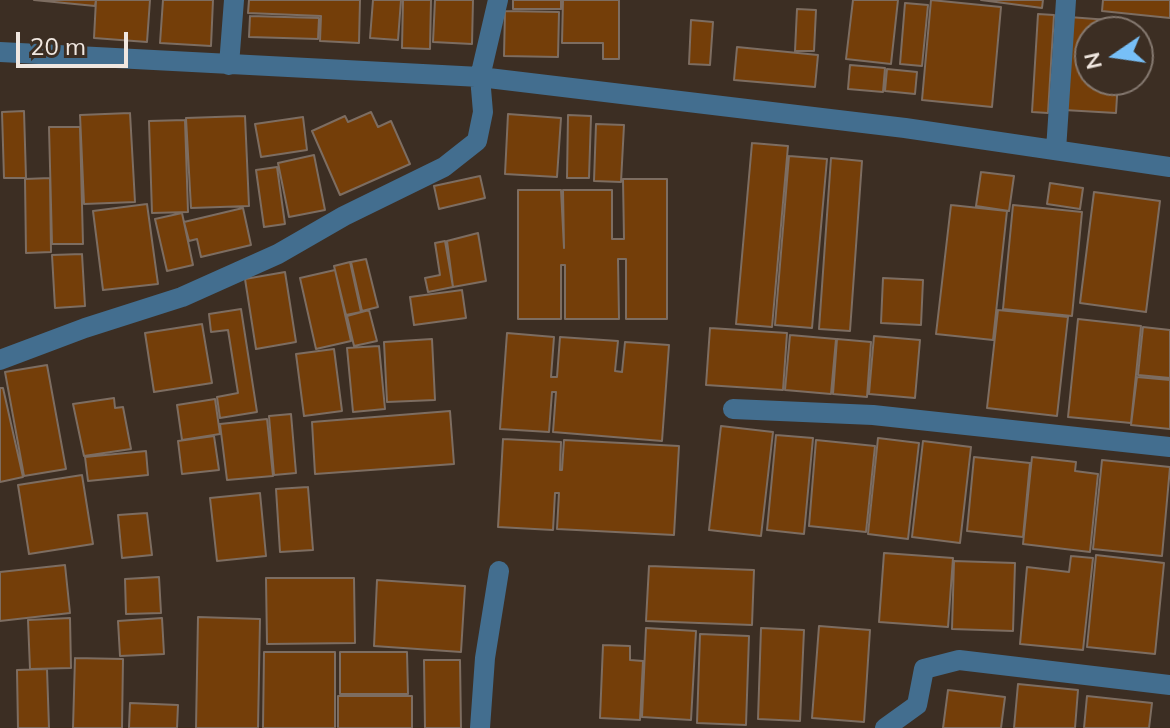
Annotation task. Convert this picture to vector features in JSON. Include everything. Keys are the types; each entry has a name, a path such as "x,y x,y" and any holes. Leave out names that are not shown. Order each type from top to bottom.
{"street":[{"path":"229,65 234,0"},
{"path":"0,360 196,291 278,254 344,216 444,167 477,141 483,112 480,77 498,0"},
{"path":"1056,150 1066,0"},
{"path":"0,52 480,77 905,128 1170,167"},
{"path":"733,409 873,415 1170,447"},
{"path":"480,728 485,658 499,571"},
{"path":"885,728 917,705 924,669 959,660 1170,685"}],"building":[{"path":"34,0 96,0 95,6"},
{"path":"96,0 150,0 147,42 94,38"},
{"path":"163,0 213,0 211,46 160,43"},
{"path":"249,0 360,0 359,43 320,41 321,16 248,13"},
{"path":"373,0 401,0 398,40 370,38"},
{"path":"403,0 431,0 430,49 402,48"},
{"path":"435,0 473,0 472,44 433,42"},
{"path":"513,0 561,0 561,9 513,9"},
{"path":"563,0 619,0 619,59 603,59 603,43 562,43"},
{"path":"853,0 898,0 891,64 846,59"},
{"path":"931,0 1001,7 992,107 922,100"},
{"path":"981,0 1043,0 1042,8"},
{"path":"1103,0 1170,0 1170,18 1102,11"},
{"path":"905,3 928,5 922,66 900,64"},
{"path":"797,9 816,10 814,51 795,51"},
{"path":"505,11 559,12 558,57 504,56"},
{"path":"1038,14 1054,15 1048,113 1032,112"},
{"path":"250,16 319,18 318,39 249,37"},
{"path":"1069,17 1074,17 1074,96 1117,96 1116,113 1064,110"},
{"path":"691,20 713,22 710,65 689,64"},
{"path":"737,47 818,55 815,87 734,80"},
{"path":"850,65 885,68 883,92 848,89"},
{"path":"887,69 917,72 915,94 885,91"},
{"path":"24,111 26,178 4,178 2,112"},
{"path":"371,112 378,127 391,121 410,164 340,195 312,131 345,116 348,122"},
{"path":"130,113 135,202 84,204 80,115"},
{"path":"508,114 561,118 557,177 505,174"},
{"path":"568,115 591,116 589,178 567,178"},
{"path":"245,116 249,206 191,208 186,118"},
{"path":"303,117 307,150 261,157 255,124"},
{"path":"185,120 188,212 152,213 149,121"},
{"path":"596,124 624,125 621,182 594,181"},
{"path":"49,127 80,127 83,244 52,244"},
{"path":"752,143 788,146 772,327 736,324"},
{"path":"314,155 325,210 289,217 278,163"},
{"path":"789,156 827,159 812,328 775,325"},
{"path":"831,158 862,161 850,331 819,329"},
{"path":"277,167 285,224 264,227 256,170"},
{"path":"981,172 1014,176 1009,211 976,206"},
{"path":"480,176 485,198 439,209 434,186"},
{"path":"50,178 51,252 26,253 25,179"},
{"path":"623,179 667,179 667,319 626,319 626,259 618,259 619,319 565,319 565,265 561,265 561,319 518,319 518,190 561,190 564,248 563,190 612,190 612,239 624,239"},
{"path":"1050,183 1083,188 1080,209 1047,204"},
{"path":"1094,192 1160,201 1146,312 1080,303"},
{"path":"147,204 158,284 103,290 93,211"},
{"path":"951,205 1007,211 993,340 936,334"},
{"path":"1013,205 1082,212 1072,316 1003,309"},
{"path":"243,208 251,245 201,257 197,239 189,241 184,222"},
{"path":"182,213 193,265 167,271 155,219"},
{"path":"478,233 486,281 453,287 447,241"},
{"path":"445,241 453,287 428,292 425,278 440,275 435,243"},
{"path":"82,254 85,306 55,308 52,255"},
{"path":"366,259 378,307 362,311 351,262"},
{"path":"350,262 361,312 346,315 334,266"},
{"path":"335,270 351,341 316,349 300,278"},
{"path":"285,272 296,342 256,349 245,279"},
{"path":"883,278 923,280 921,325 881,323"},
{"path":"462,290 466,318 414,325 410,297"},
{"path":"241,309 257,412 220,418 217,397 238,393 228,330 211,332 209,314"},
{"path":"369,310 377,341 354,346 347,316"},
{"path":"998,310 1068,317 1057,416 987,408"},
{"path":"1078,319 1141,326 1131,423 1068,417"},
{"path":"202,324 212,383 154,392 145,333"},
{"path":"1143,327 1170,330 1170,378 1138,375"},
{"path":"710,328 787,333 783,390 706,385"},
{"path":"507,333 554,337 551,377 557,377 560,337 618,341 615,371 622,372 625,342 669,345 662,441 553,432 556,392 552,392 549,432 500,429"},
{"path":"790,335 836,339 831,394 785,390"},
{"path":"874,336 920,340 915,398 869,394"},
{"path":"432,339 435,400 387,402 384,342"},
{"path":"837,339 871,342 867,397 833,394"},
{"path":"379,346 385,409 353,412 347,348"},
{"path":"334,349 342,411 304,416 296,354"},
{"path":"47,365 66,469 24,476 5,372"},
{"path":"1137,377 1170,380 1170,429 1131,425"},
{"path":"0,388 3,388 23,477 0,482"},
{"path":"114,398 115,408 123,407 131,449 84,456 73,404"},
{"path":"215,399 220,434 182,440 177,405"},
{"path":"450,411 454,464 315,474 312,422"},
{"path":"291,414 296,473 274,475 269,416"},
{"path":"267,419 273,476 227,480 220,424"},
{"path":"721,426 773,432 761,536 709,530"},
{"path":"776,435 813,438 804,534 767,530"},
{"path":"214,436 219,470 182,474 178,441"},
{"path":"878,438 919,443 908,539 868,534"},
{"path":"503,439 561,442 560,470 564,440 679,446 674,535 557,529 559,493 555,493 553,530 498,527"},
{"path":"816,440 875,446 866,532 809,526"},
{"path":"923,441 971,447 960,543 912,537"},
{"path":"146,451 148,475 88,481 85,457"},
{"path":"974,457 1030,463 1023,537 967,531"},
{"path":"1032,457 1076,462 1075,471 1098,474 1090,552 1023,544"},
{"path":"1102,460 1170,467 1162,556 1093,549"},
{"path":"82,475 93,544 29,554 18,485"},
{"path":"308,487 313,550 280,552 276,489"},
{"path":"260,493 266,556 217,561 210,498"},
{"path":"147,513 152,555 122,558 118,515"},
{"path":"884,553 953,558 948,627 879,622"},
{"path":"1096,555 1164,563 1155,654 1087,647"},
{"path":"1071,556 1093,558 1083,650 1020,644 1027,567 1069,572"},
{"path":"954,561 1015,563 1013,631 952,629"},
{"path":"65,565 70,613 0,621 0,572"},
{"path":"649,566 754,570 752,625 646,621"},
{"path":"159,577 161,613 126,614 125,579"},
{"path":"266,578 354,578 355,643 267,644"},
{"path":"377,580 465,586 461,652 374,646"},
{"path":"198,617 260,619 258,728 196,728"},
{"path":"70,618 71,668 30,669 28,620"},
{"path":"162,618 164,654 120,656 118,621"},
{"path":"819,626 870,630 864,722 812,718"},
{"path":"646,628 696,631 691,720 642,717"},
{"path":"761,628 804,630 800,721 758,719"},
{"path":"700,634 749,636 746,725 697,723"},
{"path":"603,645 630,646 630,660 643,661 640,720 600,718"},
{"path":"264,652 335,652 335,728 263,728"},
{"path":"340,652 407,652 408,694 340,694"},
{"path":"75,658 123,659 122,728 73,728"},
{"path":"424,660 460,660 461,728 425,728"},
{"path":"47,669 49,728 18,728 17,670"},
{"path":"1018,684 1078,690 1075,728 1014,728"},
{"path":"948,690 1005,697 1001,728 943,728"},
{"path":"338,696 412,696 412,728 338,728"},
{"path":"1087,696 1152,703 1149,728 1084,728"},
{"path":"130,703 178,705 177,728 129,728"}]}
